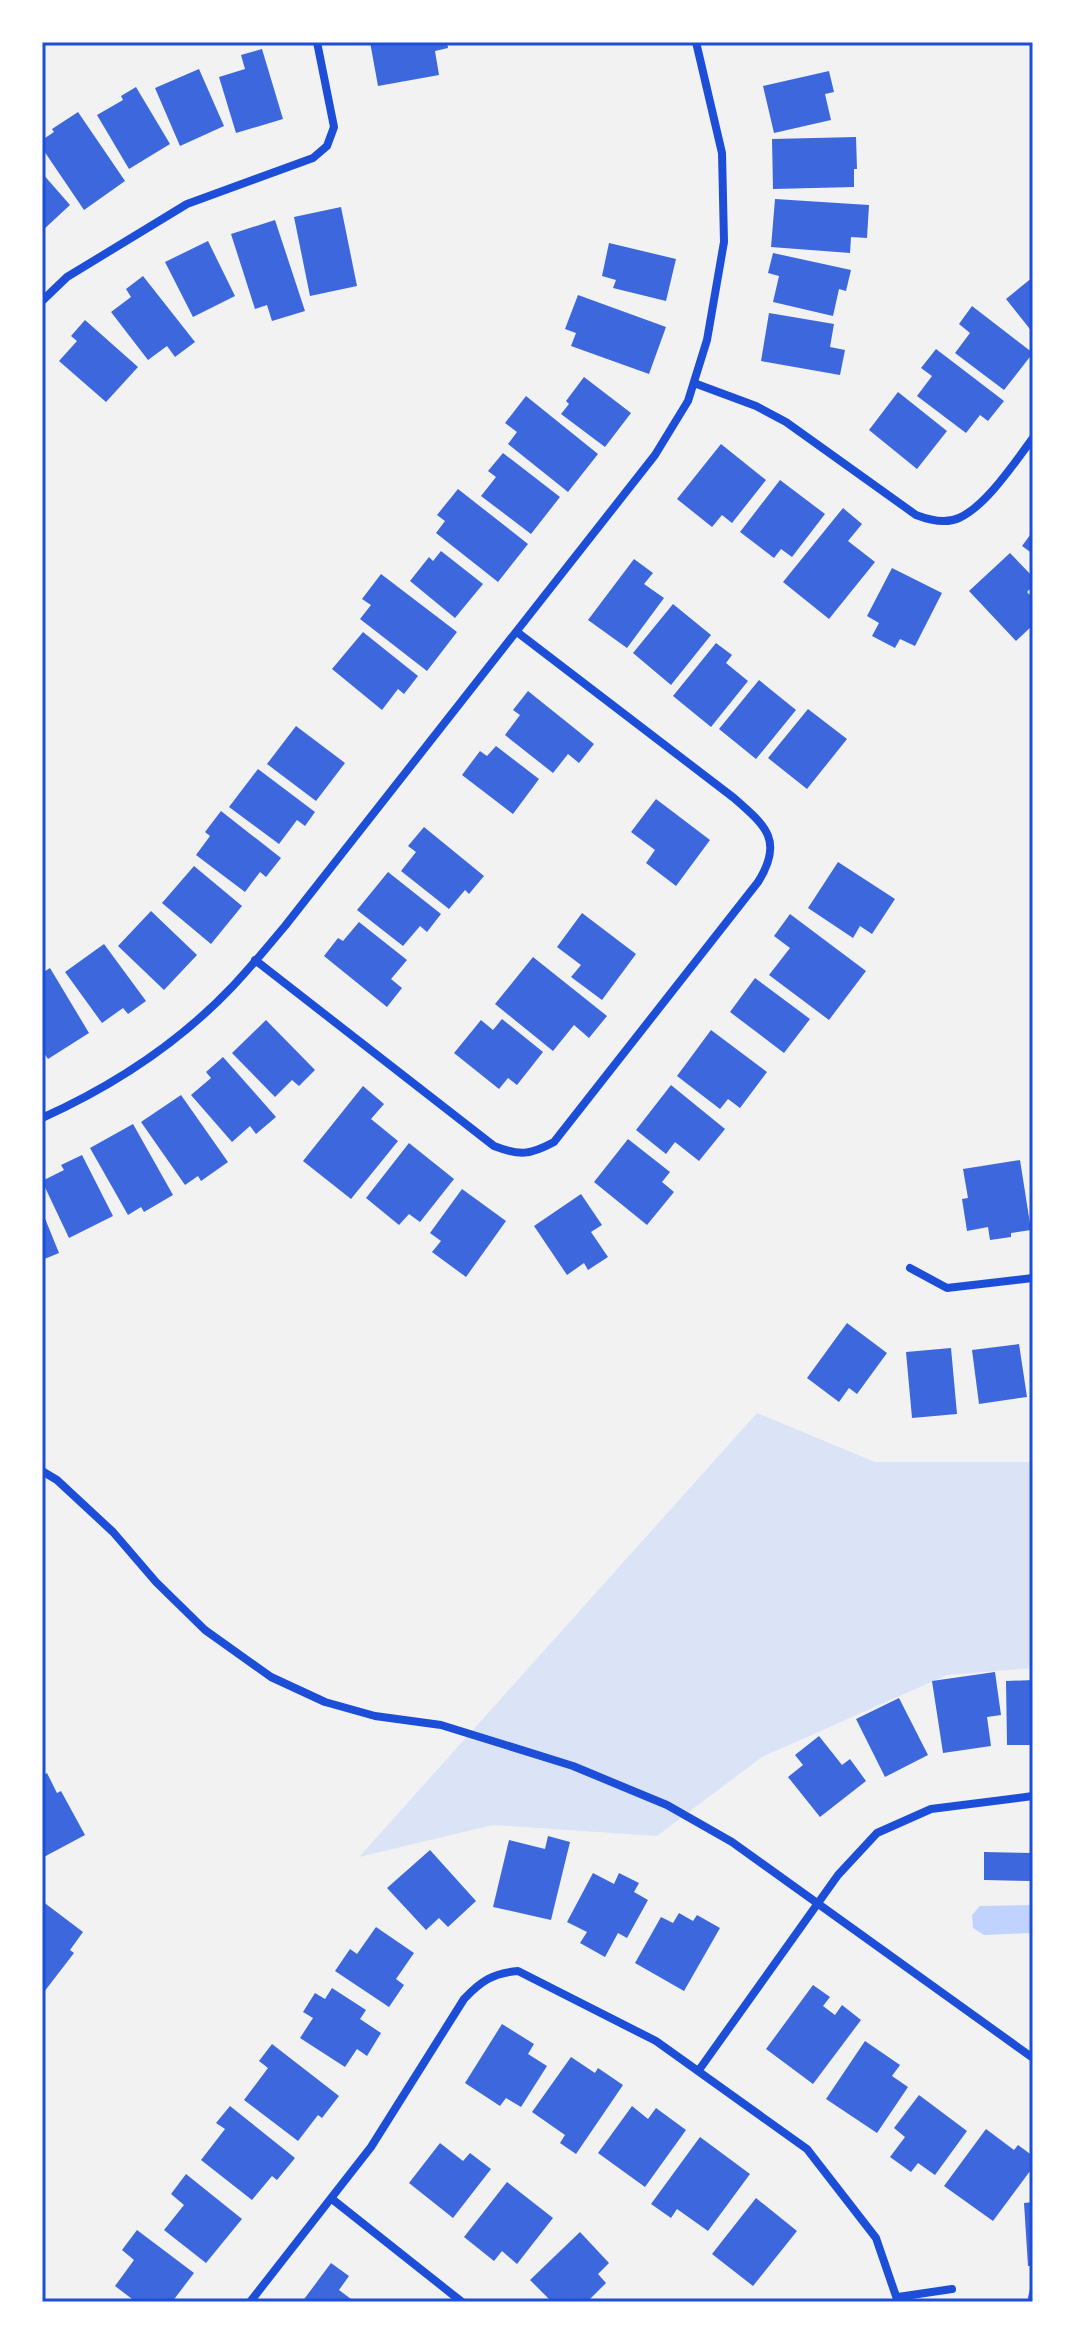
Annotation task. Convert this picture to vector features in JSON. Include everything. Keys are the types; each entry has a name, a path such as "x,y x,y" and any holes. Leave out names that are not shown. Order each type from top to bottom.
{"street":[{"path":"42,301 67,277 187,204 313,158 327,146 334,127 317,42"},
{"path":"42,1118 120,1078 178,1036 232,987 295,913 655,455 688,401 707,340 724,242 722,153 696,42"},
{"path":"694,383 756,406 786,422 916,515 933,521 957,519 977,507 1033,438"},
{"path":"255,960 494,1146 513,1154 535,1152 554,1142 758,882 768,865 772,844 763,824 734,798 517,632"},
{"path":"910,1268 947,1288 1033,1278"},
{"path":"42,1471 57,1480 113,1532 156,1582 205,1630 271,1677 325,1702 375,1716 441,1725 573,1766 667,1805 732,1842 1033,2058"},
{"path":"699,2070 838,1875 877,1833 931,1809 1033,1796"},
{"path":"250,2302 371,2147 464,1999 479,1982 499,1972 518,1971 656,2041 807,2149 876,2238 898,2299 952,2289"},
{"path":"332,2199 462,2302"}],"shaded area":[{"path":"757,1413 875,1462 1033,1462 1033,1668 947,1675 762,1757 657,1836 493,1825 359,1857"}],"water":[{"path":"1030,1905 1031,1933 984,1935 973,1928 972,1915 980,1906"}],"building":[{"path":"370,42 447,42 448,48 435,51 439,75 378,86"},
{"path":"262,49 283,119 236,133 219,77 245,69 241,55"},
{"path":"199,69 224,126 180,146 155,88"},
{"path":"829,71 834,92 825,94 831,120 774,133 763,86"},
{"path":"136,87 170,144 129,169 97,115 123,100 121,96"},
{"path":"78,112 125,181 84,210 42,148 42,140 54,132 52,129"},
{"path":"856,137 854,187 773,189 772,139"},
{"path":"42,173 70,205 42,231"},
{"path":"775,199 869,205 867,238 851,237 850,253 771,247"},
{"path":"341,207 357,286 310,296 294,217"},
{"path":"275,220 305,311 272,321 267,305 255,309 231,234"},
{"path":"208,241 235,296 193,317 165,262"},
{"path":"609,243 676,259 666,301 613,288 616,280 602,276"},
{"path":"773,253 851,270 846,291 839,289 833,316 773,302 779,276 768,273"},
{"path":"143,276 195,342 175,357 167,346 148,360 111,312 131,297 126,289"},
{"path":"1033,277 1033,333 1006,299"},
{"path":"578,295 666,327 649,374 571,346 576,333 565,329"},
{"path":"972,306 1033,353 1004,390 955,353 970,333 959,324"},
{"path":"769,313 834,324 830,347 845,350 840,375 761,361"},
{"path":"85,320 138,367 106,402 59,361 77,341 71,336"},
{"path":"936,349 1004,401 988,421 980,415 966,433 917,396 932,376 921,368"},
{"path":"584,377 631,413 605,447 561,414 569,404 566,401"},
{"path":"898,392 947,431 917,469 869,430"},
{"path":"526,396 598,454 568,492 508,444 517,432 505,423"},
{"path":"721,444 766,480 732,523 722,515 712,527 677,499"},
{"path":"503,453 560,497 531,534 481,496 496,477 488,471"},
{"path":"780,480 825,514 792,557 781,549 774,558 740,532"},
{"path":"458,489 528,544 498,582 436,533 445,521 437,515"},
{"path":"843,508 862,524 848,541 875,562 829,619 783,582"},
{"path":"1033,531 1033,554 1022,546"},
{"path":"441,551 483,584 455,618 410,581 429,557 433,561"},
{"path":"1010,553 1033,577 1033,586 1027,592 1033,598 1033,625 1016,641 969,591"},
{"path":"634,559 653,573 644,584 664,598 627,648 588,620"},
{"path":"892,568 942,593 915,646 900,639 895,648 872,636 879,623 867,616"},
{"path":"381,574 457,632 427,671 360,619 371,605 362,599"},
{"path":"673,604 711,635 671,685 633,653"},
{"path":"363,632 418,676 404,694 398,689 382,710 332,669"},
{"path":"716,643 732,655 726,663 748,681 711,727 673,696"},
{"path":"759,680 796,710 756,759 719,729"},
{"path":"528,691 594,744 579,763 568,754 553,773 505,735 520,715 513,710"},
{"path":"808,709 847,739 807,789 768,758"},
{"path":"296,726 345,763 316,801 267,764"},
{"path":"496,746 539,779 513,814 462,775 480,751 487,756"},
{"path":"258,769 315,812 305,826 297,820 279,844 229,807"},
{"path":"656,799 710,840 676,886 646,863 655,850 631,832"},
{"path":"221,811 281,858 266,877 260,872 245,892 196,855 210,836 205,832"},
{"path":"424,827 484,876 469,894 465,890 449,909 401,871 416,852 408,846"},
{"path":"838,862 895,899 872,934 860,926 853,938 808,908"},
{"path":"194,866 242,906 211,944 162,903"},
{"path":"388,872 441,914 427,932 420,926 403,946 357,910"},
{"path":"151,911 197,955 164,990 118,946"},
{"path":"582,913 636,954 602,1000 571,977 581,965 557,947"},
{"path":"790,914 866,971 829,1020 769,975 790,948 774,936"},
{"path":"359,922 407,960 391,979 402,988 387,1007 324,956 338,938 343,941"},
{"path":"104,944 146,1001 128,1014 123,1008 102,1023 65,972"},
{"path":"533,957 607,1016 589,1038 574,1025 553,1051 495,1004"},
{"path":"50,968 89,1033 48,1059 42,1050 42,973"},
{"path":"755,978 810,1019 784,1053 730,1012"},
{"path":"502,1019 543,1052 517,1085 508,1078 499,1089 454,1053 481,1020 493,1030"},
{"path":"266,1020 315,1070 299,1086 292,1080 275,1097 232,1053"},
{"path":"711,1030 767,1072 740,1108 728,1099 720,1109 677,1076"},
{"path":"223,1057 276,1117 256,1134 250,1126 232,1142 191,1095 211,1078 206,1072"},
{"path":"671,1085 725,1129 699,1161 675,1142 666,1154 636,1130"},
{"path":"363,1086 384,1104 371,1119 398,1141 351,1199 303,1161"},
{"path":"181,1095 228,1162 201,1181 198,1176 185,1185 141,1122"},
{"path":"133,1124 173,1195 144,1212 141,1207 128,1215 90,1148"},
{"path":"628,1139 670,1172 662,1182 674,1192 647,1225 594,1182"},
{"path":"409,1143 454,1179 420,1222 409,1214 399,1225 366,1198"},
{"path":"82,1155 113,1216 69,1238 42,1181 64,1170 61,1165"},
{"path":"1020,1160 1031,1230 990,1240 988,1227 967,1231 962,1199 968,1198 963,1169"},
{"path":"462,1189 506,1221 466,1277 432,1252 441,1241 430,1233"},
{"path":"581,1194 602,1225 591,1232 608,1257 588,1270 584,1263 567,1275 534,1226"},
{"path":"42,1211 59,1253 42,1260"},
{"path":"847,1323 887,1353 857,1394 849,1388 839,1402 807,1378"},
{"path":"1019,1344 1027,1397 979,1404 972,1350"},
{"path":"951,1348 957,1414 912,1418 906,1352"},
{"path":"995,1672 1001,1715 987,1717 991,1746 943,1753 932,1681"},
{"path":"1033,1680 1033,1745 1007,1745 1006,1681"},
{"path":"899,1698 928,1755 885,1777 856,1719"},
{"path":"819,1736 842,1765 850,1759 866,1781 820,1817 788,1777 803,1765 795,1755"},
{"path":"47,1773 57,1793 61,1791 85,1835 42,1858 42,1776"},
{"path":"548,1836 570,1842 551,1920 493,1907 509,1840 545,1849"},
{"path":"430,1850 476,1901 448,1927 439,1918 426,1930 387,1888"},
{"path":"984,1852 1033,1853 1033,1881 984,1880"},
{"path":"593,1873 614,1884 619,1873 639,1883 634,1892 648,1900 627,1938 618,1933 605,1957 580,1943 587,1932 567,1922"},
{"path":"42,1901 83,1932 70,1950 74,1953 44,1992 42,1990"},
{"path":"679,1913 693,1921 697,1915 720,1928 684,1991 635,1963 661,1917 673,1923"},
{"path":"376,1927 414,1953 396,1979 404,1985 389,2007 335,1971 350,1949 357,1954"},
{"path":"813,1985 830,1997 823,2006 835,2015 842,2005 861,2020 813,2084 766,2049"},
{"path":"332,1988 366,2010 360,2019 381,2033 367,2056 357,2049 345,2067 300,2038 313,2018 303,2012 315,1993 325,1999"},
{"path":"502,2024 534,2044 528,2054 547,2066 521,2107 506,2098 500,2106 465,2083"},
{"path":"865,2041 900,2065 892,2076 908,2087 877,2133 826,2099"},
{"path":"272,2044 339,2096 322,2118 318,2115 298,2141 244,2100 268,2068 259,2061"},
{"path":"571,2057 595,2073 598,2068 623,2085 576,2154 560,2143 565,2135 532,2112"},
{"path":"919,2095 967,2131 935,2175 918,2163 911,2172 890,2157 905,2137 894,2128"},
{"path":"230,2106 295,2158 277,2180 272,2176 252,2200 201,2160 225,2129 216,2123"},
{"path":"632,2106 648,2119 656,2108 686,2130 645,2187 598,2153"},
{"path":"986,2129 1014,2150 1018,2145 1033,2156 1033,2167 993,2221 944,2186"},
{"path":"700,2137 750,2174 708,2231 677,2209 671,2218 651,2204"},
{"path":"440,2143 463,2161 470,2153 491,2169 453,2218 409,2183"},
{"path":"186,2174 242,2219 206,2263 164,2230 184,2205 171,2194"},
{"path":"507,2182 553,2218 517,2264 502,2251 494,2261 464,2237"},
{"path":"756,2198 797,2231 753,2286 712,2254"},
{"path":"1033,2202 1033,2266 1028,2266 1024,2203"},
{"path":"137,2230 194,2273 172,2302 136,2302 115,2286 134,2260 122,2250"},
{"path":"580,2232 609,2263 598,2274 606,2283 587,2302 552,2302 530,2280"},
{"path":"331,2263 349,2276 339,2290 355,2302 302,2302"},
{"path":"1032,2280 1033,2302 1027,2302"}]}
